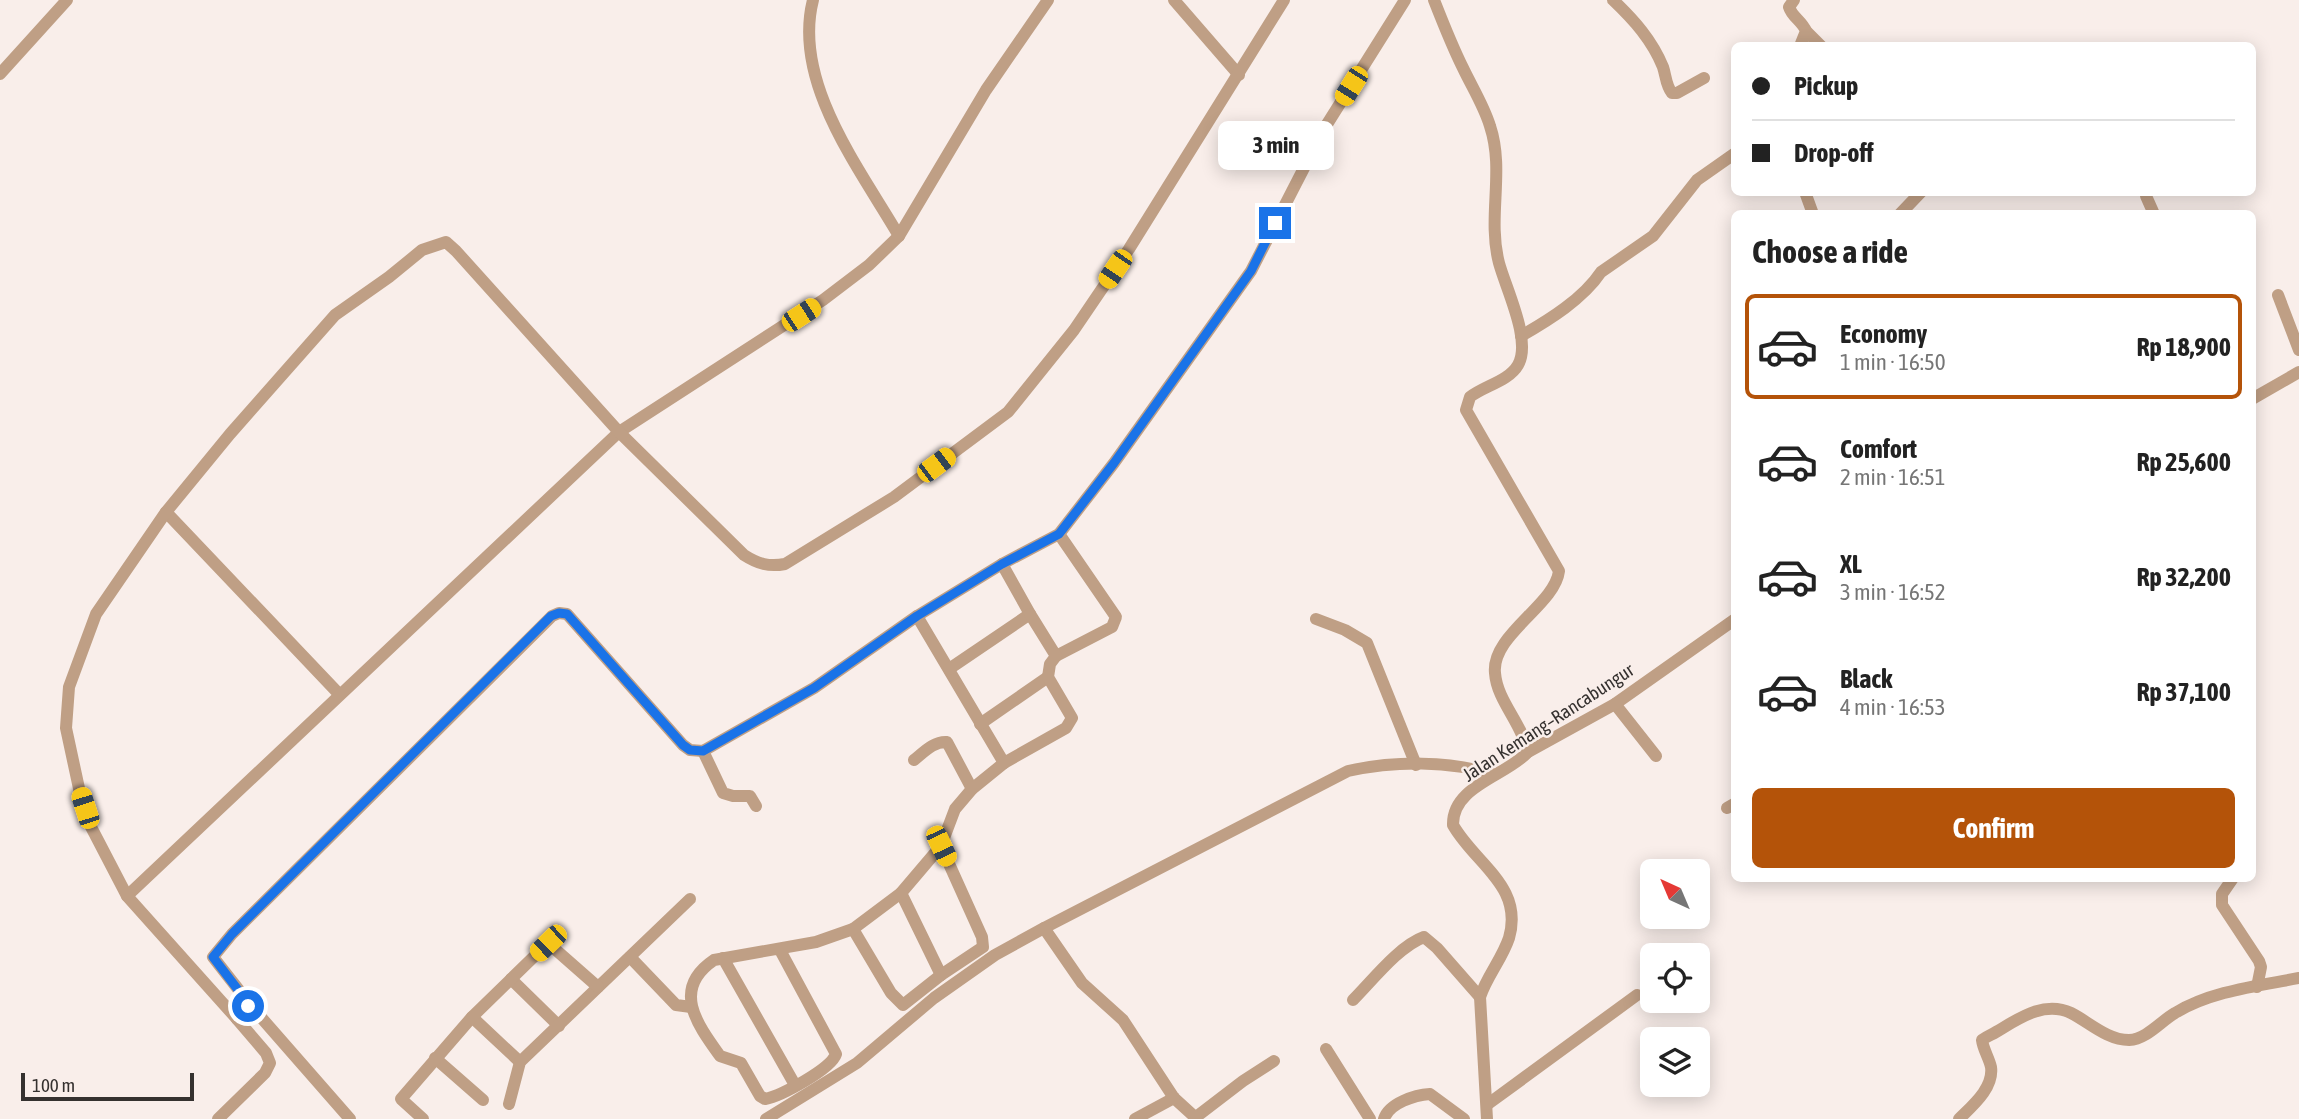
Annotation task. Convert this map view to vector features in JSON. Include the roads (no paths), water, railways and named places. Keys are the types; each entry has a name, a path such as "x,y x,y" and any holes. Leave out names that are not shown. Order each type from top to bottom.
{"street":[{"path":"0,74 67,0"},
{"path":"813,0 810,11 810,45 814,74 825,108 899,236"},
{"path":"127,896 619,432 823,300 869,265 899,236 986,90 1048,0"},
{"path":"1174,0 1239,75"},
{"path":"218,1119 265,1073 270,1063 266,1053 237,1019 127,896 89,823 80,793 66,727 69,687 96,614 166,512 279,377 335,315 422,250 446,242 619,432 744,555 758,564 785,564 894,497 1008,412 1074,330 1129,249 1284,0"},
{"path":"199,979 232,934 551,616 567,614 683,745 690,750 703,751 814,688 917,616 1002,564 1059,534 1114,463 1251,271 1324,129 1405,0"},
{"path":"1434,0 1454,51 1489,123 1496,145 1496,248 1521,336 1523,353 1518,366 1510,374 1470,397 1466,410 1559,571 1559,577 1502,646 1495,661 1494,672 1498,689 1520,727 1528,752"},
{"path":"1613,0 1644,33 1663,68 1672,93 1677,93 1704,78"},
{"path":"1794,0 1789,7 1791,13 1817,42"},
{"path":"1802,42 1806,31"},
{"path":"1521,336 1556,316 1596,280 1601,272 1653,236 1697,180 1731,156"},
{"path":"1904,210 1917,196"},
{"path":"2146,196 2152,210"},
{"path":"2278,295 2299,349"},
{"path":"2256,396 2299,372"},
{"path":"166,512 339,694"},
{"path":"780,950 836,1054 830,1065 769,1098 760,1096 741,1063 723,1058 717,1053 694,1018 691,1007 692,984 714,960 816,942 853,929 901,893 941,846 954,809 972,789 1004,762 1071,723 1072,718 1048,677 1050,664 1056,656 1112,627 1116,617 1059,534"},
{"path":"1002,564 1056,656"},
{"path":"950,669 1030,614"},
{"path":"917,616 1004,762"},
{"path":"1315,619 1345,630 1367,643 1416,765"},
{"name":"Jalan Kemang–Rancabungur","path":"1487,1119 1480,998 1485,981 1504,950 1513,914 1505,891 1454,825 1453,815 1458,804 1528,752 1615,704 1731,622"},
{"path":"980,724 1048,677"},
{"path":"1615,704 1656,756"},
{"path":"914,760 931,746 947,742 972,789"},
{"path":"703,751 723,793 750,796 756,806"},
{"path":"766,1119 858,1063 934,998 995,955 1348,771 1367,767 1416,765 1451,766 1494,775"},
{"path":"853,929 891,993 904,1005 941,975 979,950 984,943 941,846"},
{"path":"2230,882 2222,894 2222,905 2259,961 2261,967 2258,987"},
{"path":"901,893 941,975"},
{"path":"509,1104 520,1062 690,899"},
{"path":"1044,928 1082,983 1122,1020 1174,1098 1197,1118 1243,1080 1274,1061"},
{"path":"1353,1000 1403,950 1424,937 1437,948 1480,998"},
{"path":"423,1119 401,1098 472,1017 548,943 598,987"},
{"path":"213,957 248,1003 247,1010 237,1019"},
{"path":"630,957 676,1005 691,1007"},
{"path":"723,958 795,1085"},
{"path":"1959,1119 1989,1085 1991,1070 1982,1040 2017,1019 2039,1010 2054,1008 2069,1012 2113,1036 2130,1040 2147,1034 2176,1012 2223,993 2299,978"},
{"path":"511,979 559,1026"},
{"path":"1488,1104 1637,995"},
{"path":"237,1019 259,1015 350,1119"},
{"path":"472,1017 520,1062"},
{"path":"1326,1049 1370,1119"},
{"path":"435,1058 483,1100"},
{"path":"1384,1119 1393,1106 1425,1094 1435,1096 1464,1119"},
{"path":"1135,1119 1174,1098"}]}
